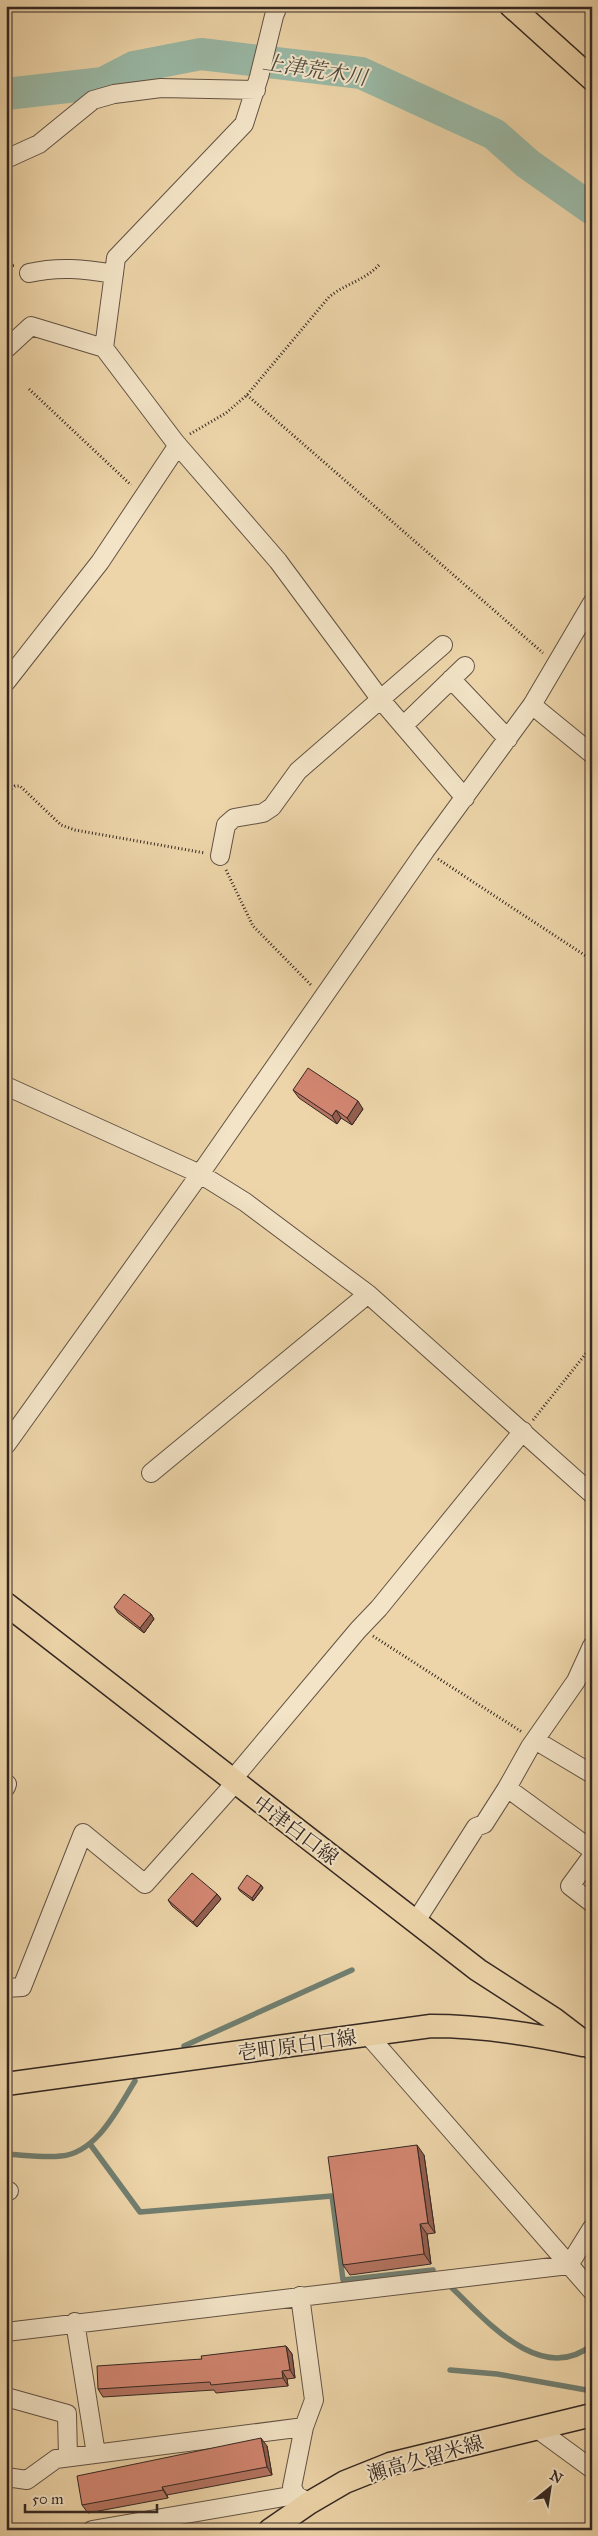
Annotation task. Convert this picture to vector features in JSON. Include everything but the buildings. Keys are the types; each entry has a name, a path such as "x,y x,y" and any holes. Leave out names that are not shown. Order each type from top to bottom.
{"main road":[{"path":"511,6 592,79"},
{"name":"中津白口線","path":"6,1604 478,1970 554,2019 589,2047"},
{"path":"507,2031 522,1998"},
{"name":"壱町原白口線","path":"6,2084 431,2026 507,2031 589,2047"},
{"name":"瀬高久留米線","path":"270,2530 302,2499 390,2464 592,2415"}],"street":[{"path":"104,348 116,258 244,124 258,84 276,11"},
{"path":"6,159 39,144 93,100 161,88 258,84"},
{"path":"29,273 54,268 79,268 114,274"},
{"path":"6,349 31,326 104,348 177,444 278,561 381,700 465,798"},
{"path":"6,682 71,601 144,497 177,444"},
{"path":"6,1445 200,1174 425,851 532,705 592,603"},
{"path":"220,856 226,824 234,818 263,813 272,807 298,771 443,645"},
{"path":"402,726 465,666"},
{"path":"451,679 508,739"},
{"path":"532,705 592,754"},
{"path":"6,1086 200,1174 245,1202 368,1294 592,1494"},
{"path":"150,1473 368,1294"},
{"path":"6,1988 22,1988 82,1833 145,1884 234,1782 523,1431"},
{"path":"416,1921 476,1827 484,1824 531,1746 576,1681 592,1646"},
{"path":"531,1746 592,1774"},
{"path":"507,1788 592,1850"},
{"path":"592,1856 570,1886 592,1902"},
{"path":"368,2035 592,2291"},
{"path":"569,2265 592,2228"},
{"path":"6,2332 75,2322 569,2265"},
{"path":"300,2296 314,2400 304,2427 292,2487 302,2499"},
{"path":"75,2322 96,2454"},
{"path":"6,2397 67,2414 68,2457"},
{"path":"6,2477 27,2480 56,2459 304,2427"},
{"path":"536,2428 592,2469"},
{"path":"92,2530 302,2499"}],"path":[{"path":"177,444 226,413 247,395 329,297 341,288 372,272 379,264"},
{"path":"29,389 144,497"},
{"path":"247,395 555,664"},
{"path":"6,793 15,786 20,786 61,825 75,830 220,856 239,900 253,926 324,997"},
{"path":"425,851 592,960"},
{"path":"523,1431 592,1346"},
{"path":"360,1628 531,1746"}],"waterway":[{"name":"上津荒木川","path":"6,94 103,83 134,67 201,54 361,73 494,134 528,164 592,209"},
{"path":"184,2046 352,1970"},
{"path":"6,2154 40,2157 61,2156 74,2153 85,2147 105,2128 135,2081"},
{"path":"90,2144 140,2212 332,2196 343,2280 433,2270"},
{"path":"452,2288 498,2331 516,2344 534,2353 553,2358 573,2356 592,2345"},
{"path":"450,2370 497,2374 592,2391"}]}
